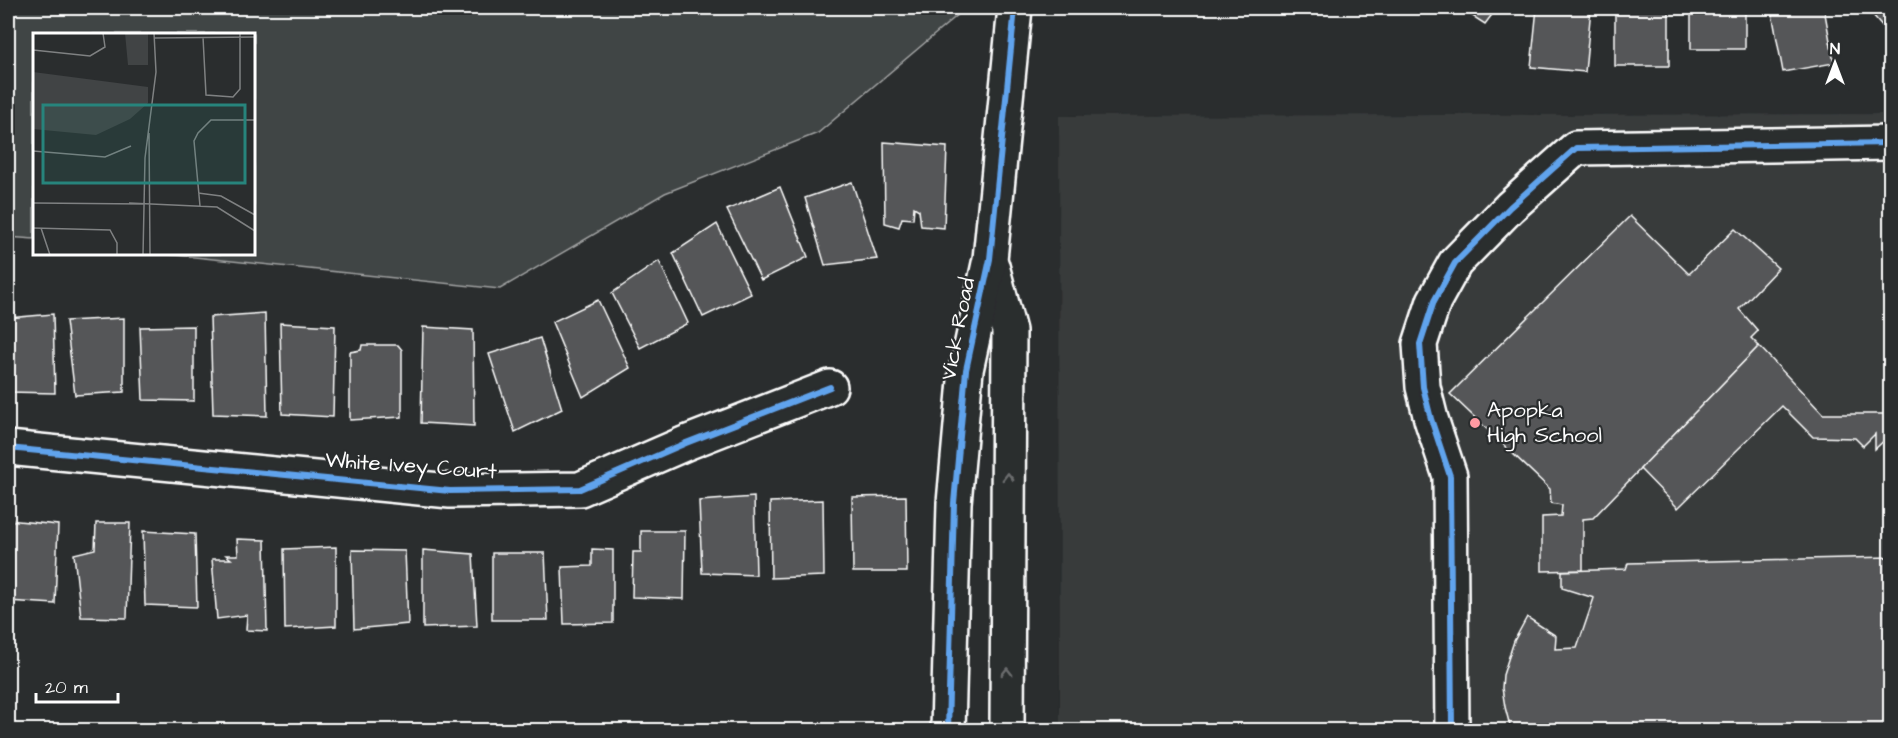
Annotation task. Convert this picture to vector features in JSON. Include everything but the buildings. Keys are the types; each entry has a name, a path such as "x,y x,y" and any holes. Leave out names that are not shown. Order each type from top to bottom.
{"street":[{"name":"Vick Road","path":"948,730 955,492 966,370 990,259 1015,8"},
{"path":"1452,730 1450,476 1426,398 1420,344 1434,301 1455,263 1510,207 1576,148 1890,143"},
{"name":"Vick Road","path":"990,259 1009,331 1007,730"},
{"name":"White Ivey Court","path":"8,447 450,491 580,489 830,387"}],"shaded area":[{"path":"8,8 966,8 818,133 665,193 500,289 176,255 255,255 255,33 33,33 33,239 8,237"},
{"name":"Apopka High School","path":"1890,114 1890,730 1060,730 1059,116"}],"cycle path":[{"path":"948,730 954,503 966,370 990,259 1015,8"},
{"path":"1452,730 1450,476 1423,387 1420,344 1434,301 1455,263 1510,207 1576,148 1890,143"},
{"path":"8,448 450,491 580,489 686,443 830,387"}],"place":[{"name":"Apopka High School","path":"1475,423"}]}
